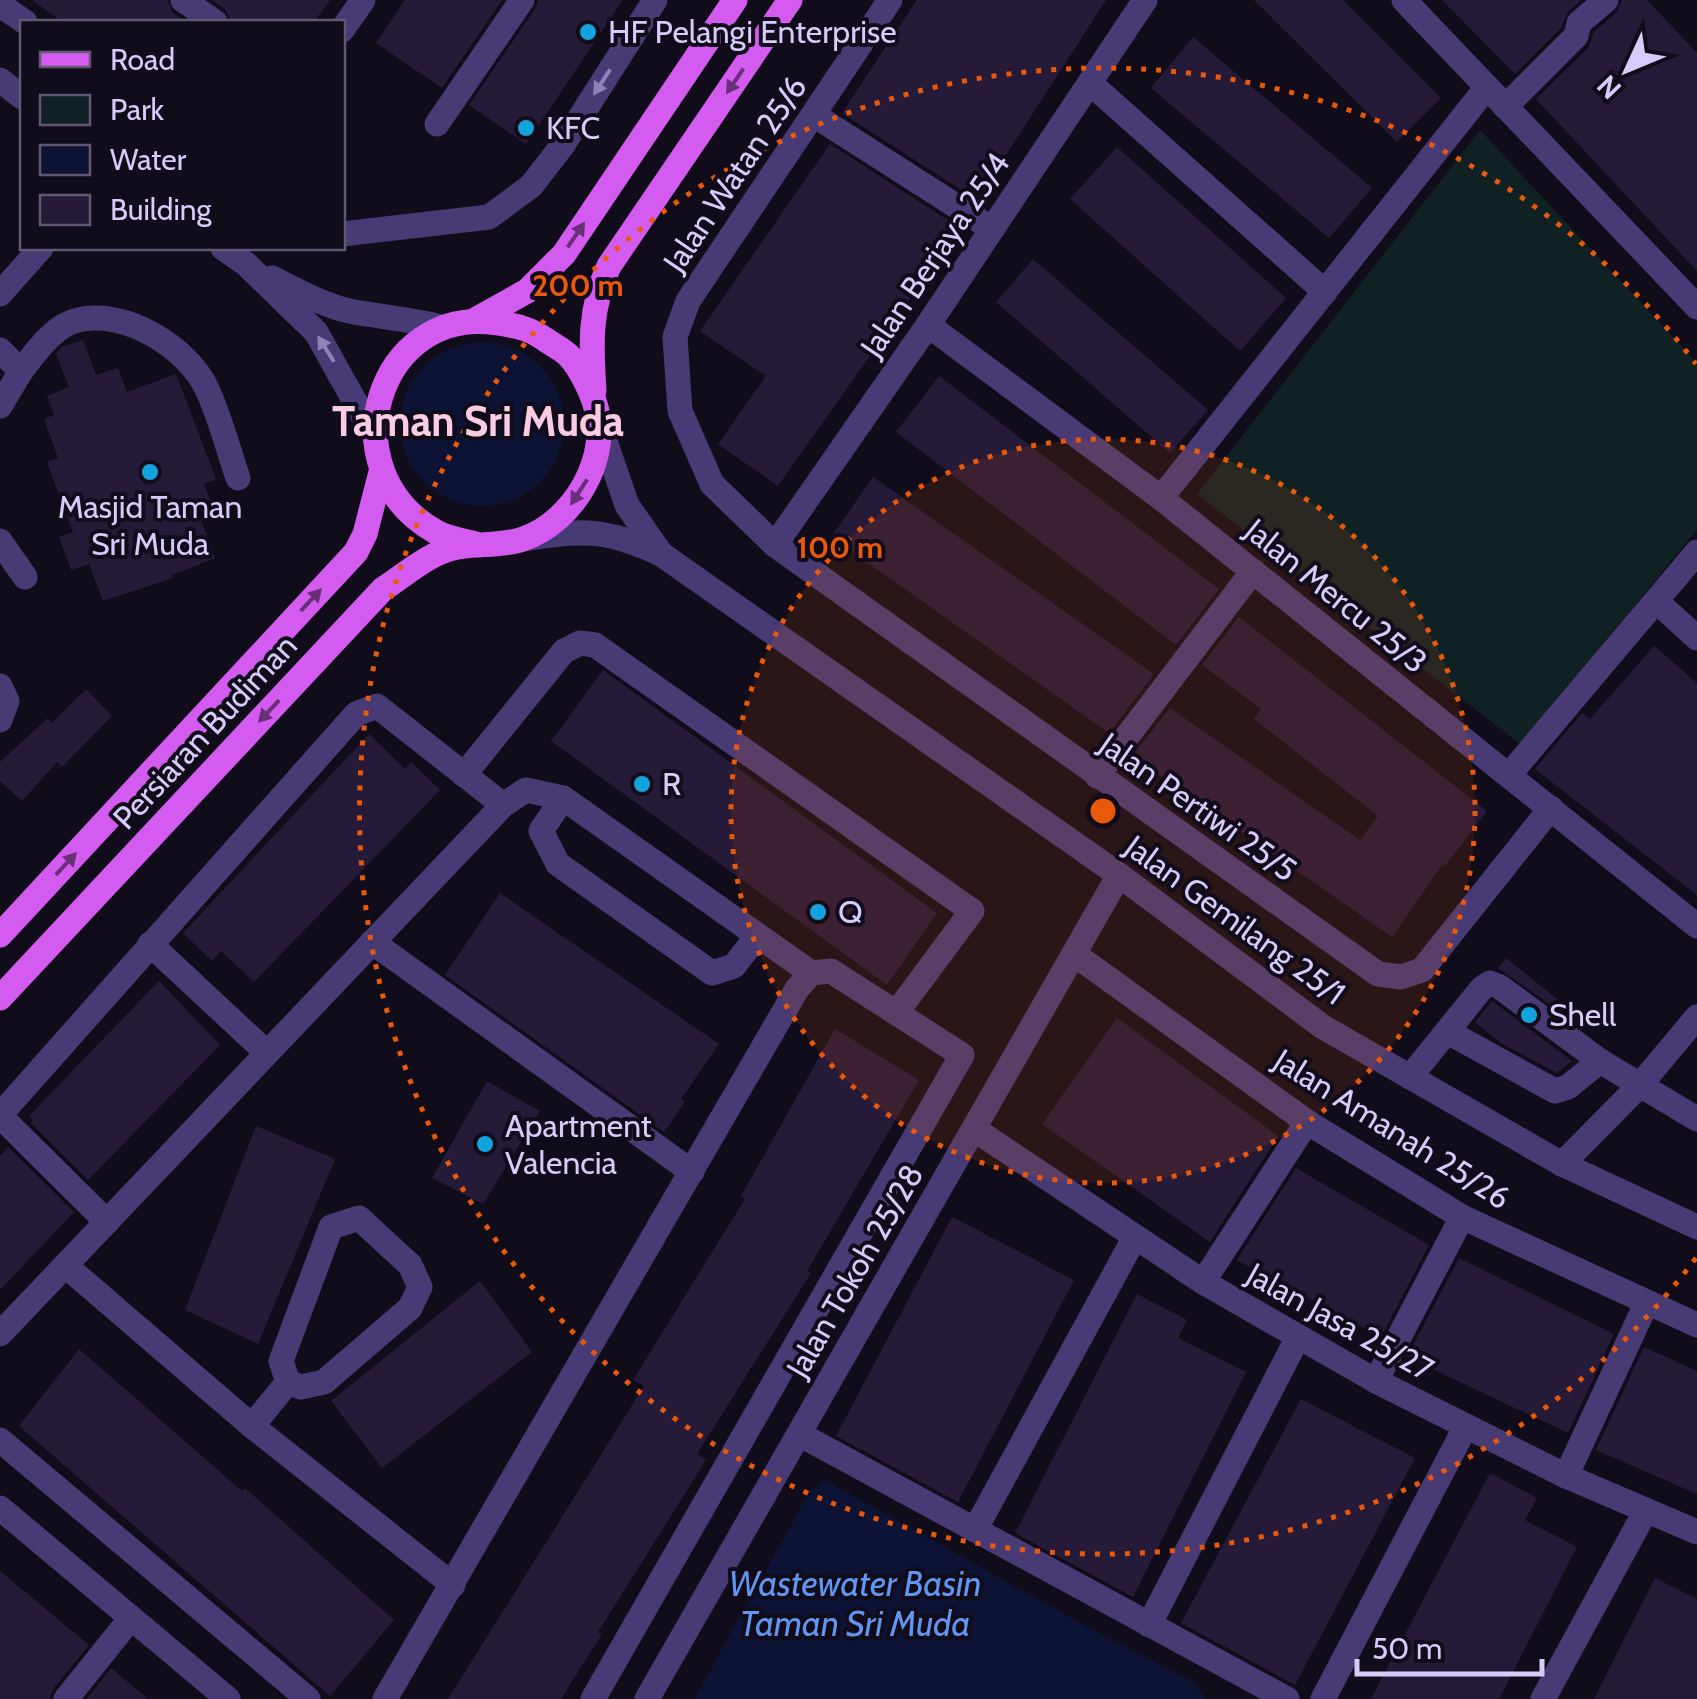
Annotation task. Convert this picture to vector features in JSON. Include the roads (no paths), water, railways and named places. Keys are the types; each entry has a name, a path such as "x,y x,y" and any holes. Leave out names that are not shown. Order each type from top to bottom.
{"main road":[{"path":"735,0 564,254 527,291 477,320 442,328 405,353 381,390 373,434 380,472 403,508 438,534 479,545 524,539 566,513 592,472 597,413 592,350 596,294 609,266 790,0"},
{"path":"477,320 528,328 570,357 597,413"},
{"name":"Persiaran Budiman","path":"0,935 356,552 365,534 380,472"},
{"name":"Persiaran Budiman","path":"0,998 384,589 442,551 479,545"}],"street":[{"path":"183,0 212,20"},
{"path":"345,26 363,0"},
{"path":"437,124 522,0"},
{"path":"345,234 489,217 531,186 562,146 654,0"},
{"name":"Jalan Watan 25/6","path":"775,545 712,484 680,410 675,337 688,301 890,0"},
{"name":"Jalan Berjaya 25/4","path":"775,545 928,325 1145,0"},
{"path":"1404,0 1697,306"},
{"path":"1505,107 1576,36 1579,23 1606,0"},
{"path":"0,5 21,20"},
{"path":"0,80 20,95"},
{"path":"1090,83 1325,292"},
{"path":"1162,498 1486,87"},
{"path":"814,115 992,229"},
{"path":"0,294 40,250"},
{"path":"227,250 316,332 373,434"},
{"path":"246,264 305,295 352,312 398,316 442,328"},
{"path":"0,406 44,341 76,320 118,320 178,350 188,362 206,387 238,478"},
{"name":"Jalan Mercu 25/3","path":"928,325 1162,498 1697,926"},
{"path":"0,350 21,371"},
{"name":"Jalan Gemilang 25/1","path":"597,413 627,505 661,554"},
{"name":"Jalan Gemilang 25/1","path":"524,539 574,531 624,538 661,554 1119,874 1323,1027 1562,1164 1697,1226"},
{"path":"0,541 25,577"},
{"name":"Jalan Pertiwi 25/5","path":"775,545 1378,974 1401,977 1422,970 1551,808"},
{"path":"1509,775 1697,552"},
{"path":"1097,776 1253,571"},
{"path":"1656,601 1697,638"},
{"path":"464,775 564,651 580,644 595,646 972,911 898,1012"},
{"path":"0,686 6,701 0,720"},
{"path":"107,1222 0,1115 356,714 377,706 503,805"},
{"path":"0,1334 503,805 526,790 563,798 811,973 832,971 962,1055 593,1699"},
{"path":"563,798 541,832 558,864 620,910 712,973 734,966 757,936"},
{"name":"Jalan Tokoh 25/28","path":"647,1699 1119,874"},
{"path":"372,942 692,1172"},
{"path":"150,944 267,1053"},
{"name":"Jalan Amanah 25/26","path":"1074,954 1308,1122 1462,1217 1697,1325"},
{"path":"385,1699 797,989 811,973"},
{"path":"1410,1077 1482,988 1490,984 1500,987 1600,1061 1697,1119"},
{"path":"1562,1164 1640,1085 1697,1017"},
{"path":"1448,1032 1555,1091 1568,1087 1600,1061"},
{"path":"1203,1282 1308,1122"},
{"name":"Jalan Jasa 25/27","path":"974,1128 1203,1282 1376,1382 1566,1476 1697,1532"},
{"path":"1376,1382 1462,1217"},
{"path":"359,1218 410,1265 420,1287 410,1308 324,1382 301,1388 288,1382 281,1361 332,1227 359,1218"},
{"path":"974,1530 1135,1237"},
{"path":"66,1266 252,1426 454,1584"},
{"path":"1566,1476 1647,1302"},
{"path":"1149,1625 1298,1337"},
{"path":"252,1426 288,1382"},
{"path":"1323,1699 1466,1426"},
{"path":"798,1434 1287,1699"},
{"path":"0,1440 308,1699"},
{"path":"0,1508 228,1699"},
{"path":"1544,1699 1645,1512"},
{"path":"66,1699 131,1618"}],"water":[{"path":"482,342 513,348 540,366 558,393 564,424 558,455 540,482 513,500 482,506 451,500 424,482 406,455 400,424 406,393 424,366 451,348"},
{"name":"Wastewater Basin Taman Sri Muda","path":"825,1480 1194,1682 1206,1699 694,1699 810,1491"}],"place":[{"name":"HF Pelangi Enterprise","path":"588,32"},
{"name":"KFC","path":"526,128"},
{"name":"Masjid Taman Sri Muda","path":"150,472"},
{"name":"R","path":"642,784"},
{"name":"Q","path":"818,912"},
{"name":"Shell","path":"1529,1015"},
{"name":"Apartment Valencia","path":"485,1144"}],"district":[{"name":"Taman Sri Muda","path":"478,421"}]}
